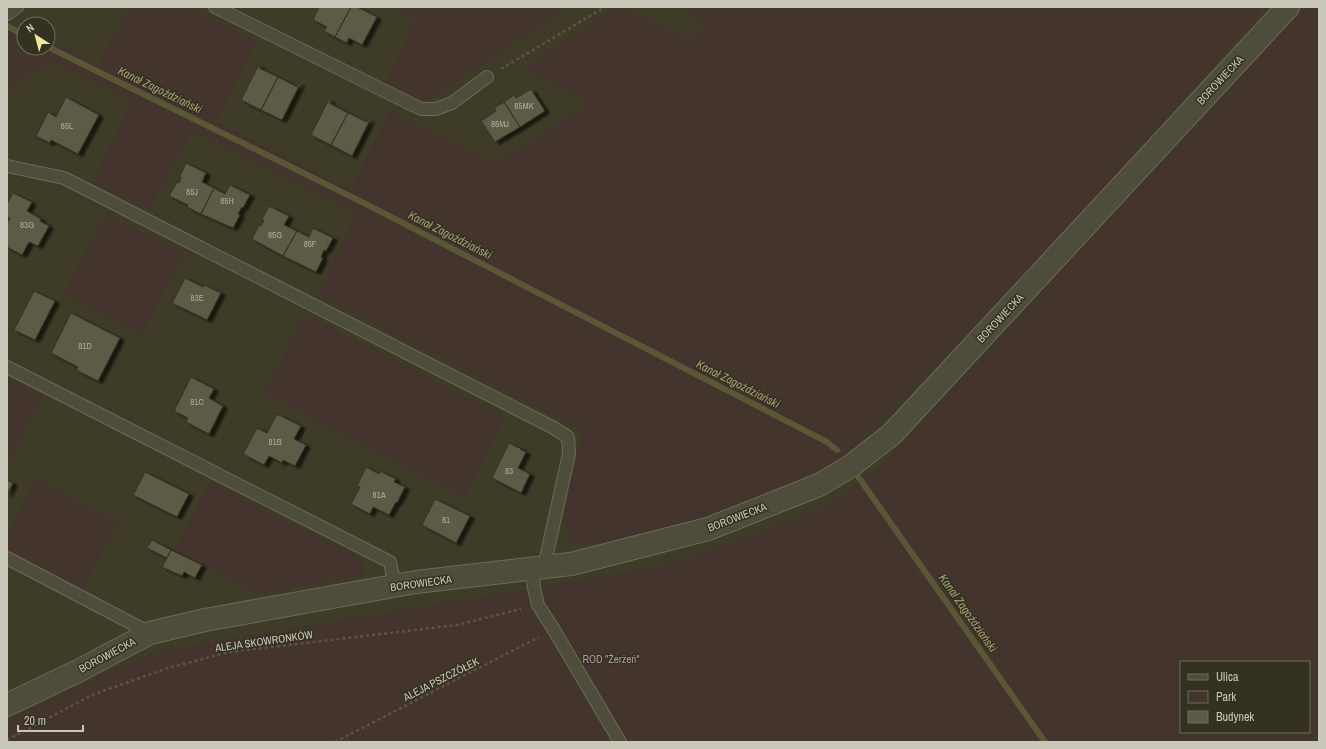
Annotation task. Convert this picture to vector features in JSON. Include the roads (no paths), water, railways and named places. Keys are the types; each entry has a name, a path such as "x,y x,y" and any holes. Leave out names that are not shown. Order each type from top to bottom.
{"street":[{"name":"BOROWIECKA","path":"7,704 78,671 150,633 205,620 416,582 571,564 708,529 819,485 851,466 892,434 1288,7"}],"lane":[{"path":"7,14 17,7"},
{"path":"215,7 421,109 436,109 452,103 487,76"},
{"path":"7,166 64,178 552,427 568,437 569,454 534,588 538,606 554,630 620,742"},
{"path":"7,367 390,562 395,586"},
{"path":"7,558 150,633"}],"waterway":[{"name":"Kanał Zagoździański","path":"7,26 16,31"},
{"name":"Kanał Zagoździański","path":"56,51 364,203 827,442 837,450"},
{"name":"Kanał Zagoździański","path":"859,478 1045,742"}],"park label":[{"name":"ROD \"Żerżeń\"","path":"611,659"}]}
